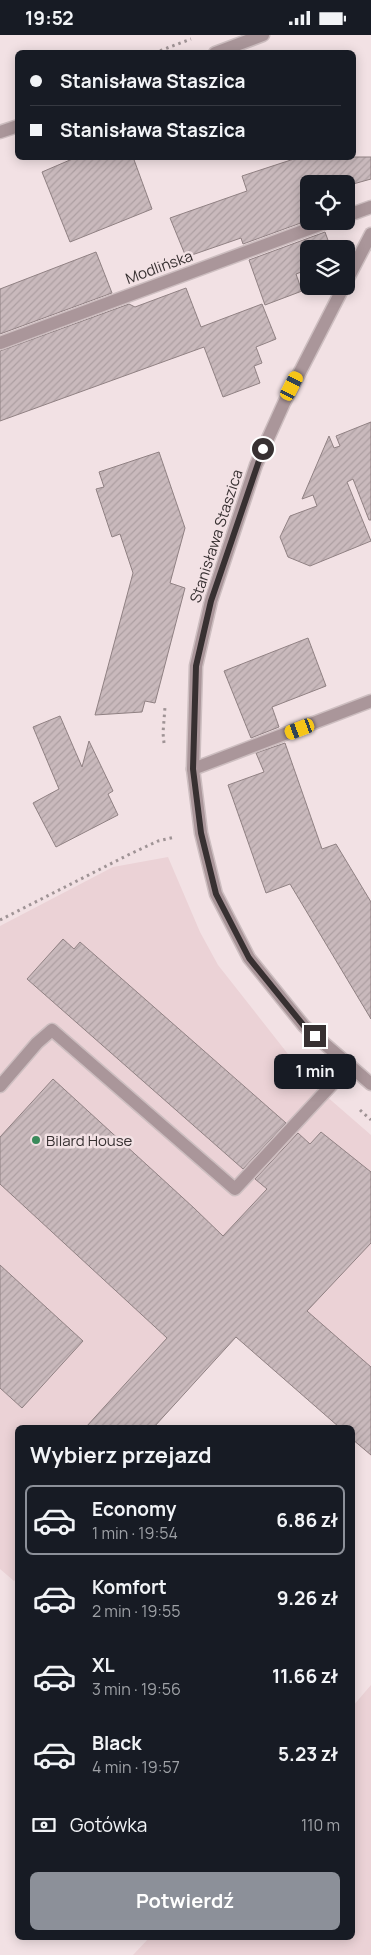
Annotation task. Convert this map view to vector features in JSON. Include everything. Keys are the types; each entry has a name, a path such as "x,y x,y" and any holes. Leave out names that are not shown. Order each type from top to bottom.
{"street":[{"path":"223,50 263,35"},
{"path":"0,132 15,127"},
{"path":"355,213 371,207"},
{"name":"Modlińska","path":"0,343 306,230"},
{"path":"355,265 371,234"},
{"name":"Stanisława Staszica","path":"339,295 284,403 256,465 211,601 196,666 193,769 201,833 216,894 249,958 304,1026 371,1084"},
{"path":"193,769 371,701"},
{"path":"0,1086 37,1043 52,1030 235,1189 350,1065"}],"path":[{"path":"162,50 193,38"},
{"path":"0,920 158,841 174,836 177,845"},
{"path":"332,1084 371,1120"}],"shaded area":[{"path":"168,857 200,932 218,965 310,1082 371,1135 371,1456 355,1442 355,1425 337,1425 234,1335 153,1425 15,1425 14,1581 0,1569 0,926 113,867"},
{"path":"371,1685 371,1955 133,1955 147,1940 355,1940 355,1704"}],"building":[{"path":"356,157 371,157 371,179 355,183 355,175 300,175 300,223 243,244 241,238 186,257 170,218 247,191 242,176 291,160 356,160"},
{"path":"70,160 134,160 152,209 70,242 42,172"},
{"path":"325,232 328,240 303,240"},
{"path":"300,241 300,272 296,274 300,292 265,305 249,260"},
{"path":"96,252 112,293 0,334 0,289"},
{"path":"186,288 201,327 262,304 276,339 256,347 262,363 254,366 260,383 223,397 204,347 0,421 0,351 129,304 135,307"},
{"path":"371,422 371,520 369,520 353,479 347,482 371,541 310,566 288,557 280,537 290,516 317,506 313,495 302,499 329,436 334,448 340,446 336,436"},
{"path":"159,452 185,528 170,583 185,588 155,703 145,701 142,712 95,715 133,573 120,534 112,537 96,489 104,487 99,472"},
{"path":"308,638 326,686 272,707 279,727 251,738 224,671"},
{"path":"60,716 82,767 89,741 113,791 108,794 118,815 56,847 33,803 59,789 33,727"},
{"path":"285,743 322,849 336,844 371,902 371,1019 290,884 266,893 228,785 264,772 256,753"},
{"path":"63,939 74,949 80,942 286,1123 243,1169 27,979"},
{"path":"53,1079 223,1236 267,1189 255,1179 298,1133 310,1144 321,1132 371,1172 371,1243 307,1311 371,1367 371,1455 355,1442 355,1425 337,1425 236,1337 156,1425 88,1425 167,1338 0,1184 0,1137"},
{"path":"0,1265 83,1341 22,1408 0,1388"}],"place":[{"name":"Bilard House","path":"36,1140"}],"route":[{"path":"263,449 211,601 196,666 193,769 201,833 216,894 249,958 304,1026 315,1036"}]}
